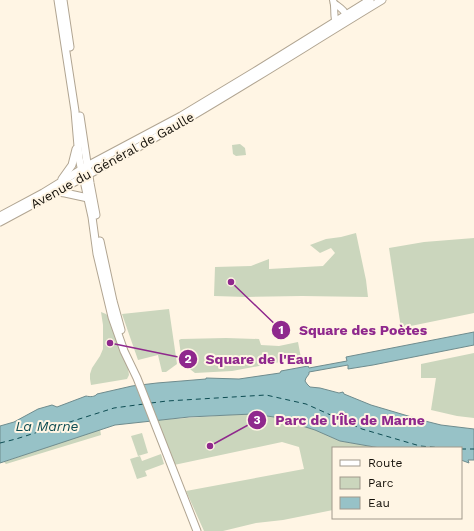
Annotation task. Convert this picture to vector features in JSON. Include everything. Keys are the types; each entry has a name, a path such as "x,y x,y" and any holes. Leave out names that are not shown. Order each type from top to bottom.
{"main road":[{"path":"58,0 75,111 77,143 96,215 101,249 113,301 132,368"},
{"path":"63,0 84,168"},
{"path":"339,24 347,15 370,0"},
{"path":"222,95 339,24 382,0"},
{"name":"Avenue du Général de Gaulle","path":"0,216 84,168 222,95"},
{"name":"Avenue du Général de Gaulle","path":"0,222 171,129 222,95"},
{"path":"59,183 70,169 77,143"},
{"path":"86,176 88,200 97,254 112,317 197,531"},
{"path":"57,192 65,192 88,200"}],"street":[{"path":"334,2 347,15"},
{"path":"334,2 334,19 339,24"}],"green space":[{"path":"240,144 245,148 246,155 236,156 233,154 232,145"},
{"path":"356,233 368,297 214,296 215,267 251,266 269,259 269,269 323,266 335,253 331,248 320,253 310,245 326,239"},
{"path":"474,238 474,313 401,328 389,248 424,242"},
{"path":"169,309 177,364 166,372 162,372 158,355 138,360 122,314"},
{"path":"101,312 109,317 128,368 129,375 127,379 91,385 90,374 92,368 103,349 103,325"},
{"path":"226,338 259,339 261,345 279,346 298,342 301,358 232,371 195,373 182,363 179,340"},
{"path":"474,353 474,418 431,410 436,378 421,378 421,364"},
{"path":"253,414 274,417 315,430 340,441 374,447 332,447 332,510 283,520 256,523 223,531 204,531 186,491 304,469 299,447 282,442 174,465 158,420"},
{"path":"100,429 101,435 6,464 4,462"},
{"path":"142,433 148,453 138,456 131,436"},
{"path":"161,454 164,464 145,471 147,476 137,479 130,459 140,456 142,461"}],"water":[{"name":"La Marne","path":"474,332 474,345 373,365 348,369 348,365 309,372 305,381 310,387 339,393 343,392 344,394 371,405 425,421 441,425 474,429 474,460 468,460 469,463 462,460 462,447 374,447 340,441 315,430 274,417 253,414 189,417 115,425 0,463 0,426 14,422 38,409 52,405 57,407 86,396 91,397 97,394 132,386 206,378 239,379 280,373 281,371 308,366 309,368 347,361 346,357"}],"ferry route":[{"path":"151,403 266,395 306,404 362,429 420,446 432,447"},
{"path":"0,443 114,408 144,404"},
{"path":"462,449 474,449"}],"place":[{"name":"Square des Poètes","path":"231,282"},
{"name":"Square de l'Eau","path":"110,343"},
{"name":"Parc de l'Île de Marne","path":"210,446"}]}
